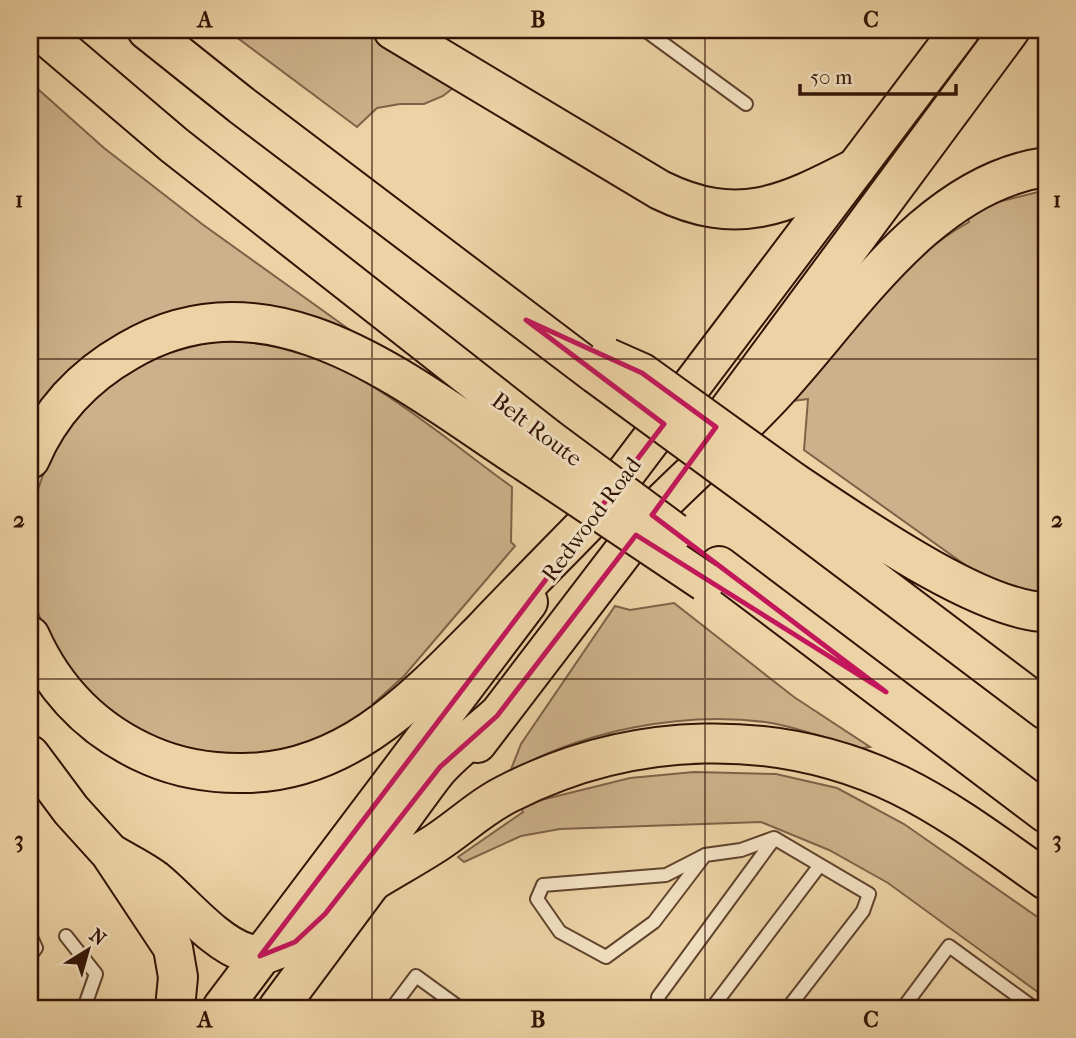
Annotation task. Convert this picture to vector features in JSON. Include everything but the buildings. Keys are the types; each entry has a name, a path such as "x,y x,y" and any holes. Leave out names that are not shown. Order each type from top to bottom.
{"main road":[{"name":"Belt Route","path":"39,30 536,449 712,574 886,692 1046,813"},
{"path":"147,30 241,105 526,320 602,366 782,493 1046,710"},
{"path":"393,30 660,190 696,205 713,209 768,206 813,190 856,168"},
{"name":"Redwood Road","path":"222,1008 960,30"},
{"name":"Redwood Road","path":"278,1008 657,508 1010,30"},
{"path":"657,508 776,391 916,233 953,204 986,186 1046,167"},
{"path":"30,458 51,418 69,396 114,359 165,334 191,327 244,321 303,331 348,350 536,449"},
{"path":"782,493 967,588 1002,603 1046,612"},
{"path":"30,636 48,671 73,704 115,738 138,750 200,771 248,773 296,767 359,741 418,696 590,520"},
{"path":"110,853 154,879 229,944 243,952 260,956 279,951 313,928 440,767 497,716"},
{"path":"373,881 438,842 492,802 552,773 598,756 638,748 712,743 785,748 836,762 899,785 952,815 1046,880"},
{"path":"30,755 71,810 110,853 173,948 178,977 175,1008"}],"lane":[{"path":"646,30 746,104"},
{"path":"705,855 654,922 606,957 560,932 537,900 543,885 666,875 705,855 741,850 774,838"},
{"path":"774,838 869,894 863,911 788,1008"},
{"path":"661,1008 658,997 774,838"},
{"path":"712,1008 820,865"},
{"path":"30,935 36,948 30,956"},
{"path":"66,936 96,974 84,1008"},
{"path":"903,1008 949,946 1034,1008"},
{"path":"391,1008 416,976 460,1008"}],"highlighted area":[{"path":"526,320 642,373 716,427 652,515 886,692 636,535 497,716 440,767 325,914 295,942 260,956 664,424"}],"shaded area":[{"path":"227,30 368,30 458,84 443,96 424,104 377,108 357,127"},
{"path":"30,82 104,148 202,224 357,335 211,308 30,427"},
{"path":"1046,190 1046,593 1020,590 985,579 804,450 808,399 793,401 895,280 918,258 969,222 967,216 998,202"},
{"path":"209,342 269,343 302,352 335,366 396,402 512,487 511,542 515,546 404,676 373,704 372,712 315,740 279,751 241,756 203,752 166,742 132,726 101,704 74,676 52,644 37,609 30,576 28,543 33,509 42,477 57,446 76,418 99,393 135,366"},
{"path":"674,603 794,697 870,747 858,749 801,730 765,722 700,719 667,722 600,735 569,745 510,772 521,744 615,606 630,610"},
{"path":"694,772 776,774 837,788 904,824 1046,923 1046,998 888,883 829,850 761,822 560,829 521,836 464,862 458,857 523,812 521,805 630,778"}]}
